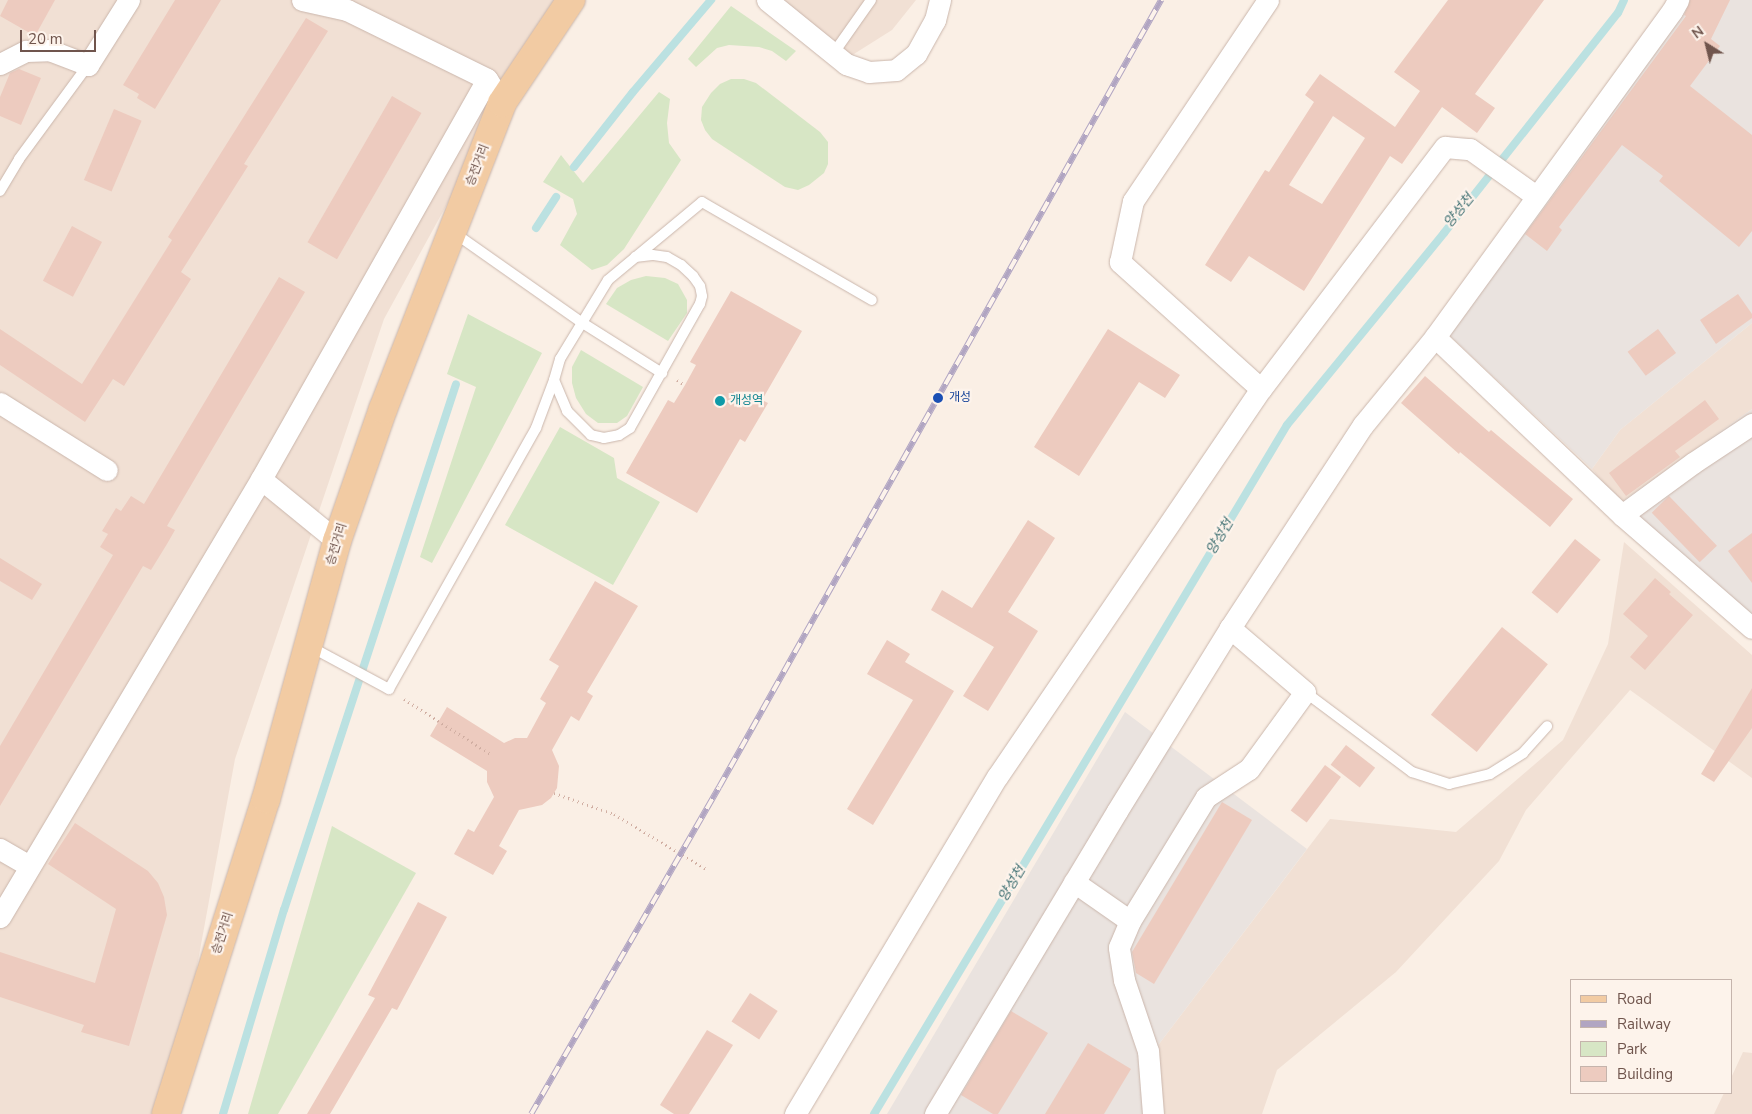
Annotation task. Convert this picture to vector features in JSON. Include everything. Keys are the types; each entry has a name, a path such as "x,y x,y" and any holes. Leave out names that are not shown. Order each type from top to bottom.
{"main road":[{"name":"승전거리","path":"166,1114 266,799 337,541 383,409 502,104 571,0"}],"street":[{"path":"0,64 26,51 49,50 88,65 129,0"},
{"path":"302,0 342,5 487,79 502,104"},
{"path":"767,0 846,64 869,72 896,70 916,54 935,20 940,0"},
{"path":"1261,388 1120,262 1133,201 1268,0"},
{"path":"935,1114 1074,882 1230,628 1363,425 1435,337 1672,11 1678,0"},
{"path":"0,917 261,479 487,79"},
{"path":"795,1114 997,777 1261,388 1445,148 1470,148 1536,196"},
{"path":"1435,337 1622,515 1752,628"},
{"path":"0,402 107,470"},
{"path":"1622,515 1693,463 1752,424"},
{"path":"261,479 337,541"},
{"path":"1153,1114 1148,1052 1124,980 1119,946 1130,921 1206,797 1249,769 1305,692 1230,628"},
{"path":"0,849 30,866"},
{"path":"1074,882 1130,921"}],"lane":[{"path":"833,54 871,0"},
{"path":"0,191 18,159 88,65"},
{"path":"308,645 384,686 536,428 560,359 608,280 702,202 872,300"},
{"path":"452,232 581,322 662,373"},
{"path":"554,380 567,411 579,425 591,434 604,438 619,435 630,428 700,304 702,296 700,286 693,276 668,257 652,255 634,258"},
{"path":"1305,692 1412,772 1449,784 1490,774 1523,753 1547,726"}],"path":[{"path":"384,686 492,755"},
{"path":"554,793 614,814 708,870"}],"shaded area":[{"path":"0,0 559,0 384,319 235,759 170,1114 0,1114"},
{"path":"780,0 916,0 892,30 846,59"},
{"path":"1684,0 1752,0 1752,323 1620,430 1592,469 1448,334"},
{"path":"1752,323 1752,409 1620,503 1592,469 1620,430"},
{"path":"1752,409 1752,620 1620,503"},
{"path":"1624,542 1752,655 1752,778 1630,690 1526,810 1499,861 1396,972 1277,1070 1262,1114 1156,1114 1159,1044 1330,819 1456,832 1563,740 1608,644"},
{"path":"1125,712 1307,849 1159,1044 1156,1114 887,1114"},
{"path":"1743,1052 1752,1053 1752,1114 1714,1114 1724,1094 1732,1094 1732,1076"}],"green space":[{"path":"731,6 796,51 786,61 772,51 759,47 729,45 717,48 696,67 688,59"},
{"path":"731,79 744,79 756,83 820,132 828,142 828,164 824,173 809,185 798,190 785,187 712,139 705,130 701,120 702,107 711,93 720,84"},
{"path":"659,92 670,99 667,123 669,143 681,160 624,249 607,265 592,270 560,245 577,214 573,199 543,182 561,155 583,183"},
{"path":"646,276 665,278 678,284 687,300 687,313 668,341 606,304 617,288 631,280"},
{"path":"468,314 542,353 432,563 420,557 476,387 447,374"},
{"path":"581,350 643,387 627,416 617,423 598,423 586,414 576,398 572,383 572,367"},
{"path":"560,427 614,458 617,478 660,502 613,585 505,525"},
{"path":"332,826 416,873 278,1114 248,1114"}],"building":[{"path":"8,0 55,0 35,36 0,16"},
{"path":"175,0 221,0 155,109 137,98 139,94 123,85"},
{"path":"1448,0 1544,0 1475,94 1495,108 1477,133 1442,107 1402,164 1390,156 1304,291 1249,256 1231,282 1205,265 1265,170 1269,172 1314,102 1305,95 1320,74 1395,127 1420,91 1394,72","holes":["1333,116 1365,138 1322,204 1289,185"]},
{"path":"1690,0 1730,0 1711,39 1720,46 1690,86 1752,135 1752,231 1739,247 1659,181 1663,176 1622,145 1559,227 1562,230 1547,251 1525,234 1686,16 1684,15"},
{"path":"306,18 328,31 244,164 248,166 181,272 191,279 124,386 113,379 85,422 0,365 0,329 82,384 172,240 168,237"},
{"path":"19,69 41,78 21,125 0,116 0,97 10,73"},
{"path":"392,96 421,113 337,259 308,242"},
{"path":"114,109 142,121 112,192 84,180"},
{"path":"72,226 102,242 73,297 43,281"},
{"path":"279,277 305,292 167,526 175,530 167,544 151,570 143,566 0,806 0,746 113,555 100,547 108,534 102,531 116,508 121,511 131,496 144,504"},
{"name":"개성역","path":"731,291 802,331 762,400 768,403 745,442 740,439 697,513 626,473 668,400 674,403 685,385 696,365 690,362"},
{"path":"1738,294 1752,314 1752,318 1716,344 1700,320"},
{"path":"1108,329 1180,375 1165,398 1139,382 1079,476 1034,447"},
{"path":"1658,329 1676,353 1646,376 1628,352"},
{"path":"1425,376 1489,432 1491,430 1573,499 1550,527 1460,452 1459,454 1401,403"},
{"path":"1705,400 1719,419 1675,451 1680,457 1626,496 1609,473"},
{"path":"1669,496 1717,546 1700,562 1652,513"},
{"path":"1028,520 1055,538 1008,612 1038,631 988,711 963,696 994,647 931,610 942,590 972,608"},
{"path":"1752,533 1752,583 1728,551"},
{"path":"1575,539 1601,560 1557,613 1532,593"},
{"path":"0,558 42,584 32,600 0,581"},
{"path":"1655,578 1671,592 1669,594 1693,615 1645,670 1630,657 1648,636 1623,614"},
{"path":"595,581 638,606 587,692 593,696 579,721 571,716 552,750 559,766 557,788 551,798 542,805 519,810 499,846 507,851 493,875 454,854 468,829 474,832 494,797 487,782 487,771 430,736 447,707 504,743 515,738 527,738 546,703 540,699 559,666 549,660"},
{"path":"1502,627 1548,664 1477,752 1431,715"},
{"path":"887,640 910,654 905,662 954,691 873,825 847,809 913,700 867,674"},
{"path":"1752,688 1752,728 1714,782 1701,774"},
{"path":"1346,745 1375,768 1360,787 1331,765"},
{"path":"1325,765 1341,777 1307,823 1291,811"},
{"path":"1222,802 1252,820 1154,984 1136,973 1132,952"},
{"path":"75,823 148,871 158,883 164,897 167,915 129,1046 81,1032 84,1025 0,997 0,952 95,983 116,909 48,864"},
{"path":"418,902 447,917 397,1010 392,1008 330,1114 307,1114 375,998 368,995"},
{"path":"750,993 778,1011 759,1039 731,1022"},
{"path":"1011,1011 1048,1033 998,1114 993,1114 961,1095"},
{"path":"707,1030 733,1045 689,1114 674,1114 660,1105"},
{"path":"1088,1043 1131,1069 1104,1114 1045,1114"}],"waterway":[{"path":"574,167 633,92 711,0"},
{"name":"양성천","path":"874,1114 1287,425 1444,233 1618,13 1624,0"},
{"path":"536,228 556,197"},
{"path":"223,1114 284,910 456,384"}],"railway":[{"path":"531,1114 719,787 1161,0"}],"place":[{"name":"개성","path":"938,398"},
{"name":"개성역","path":"720,401"}]}
